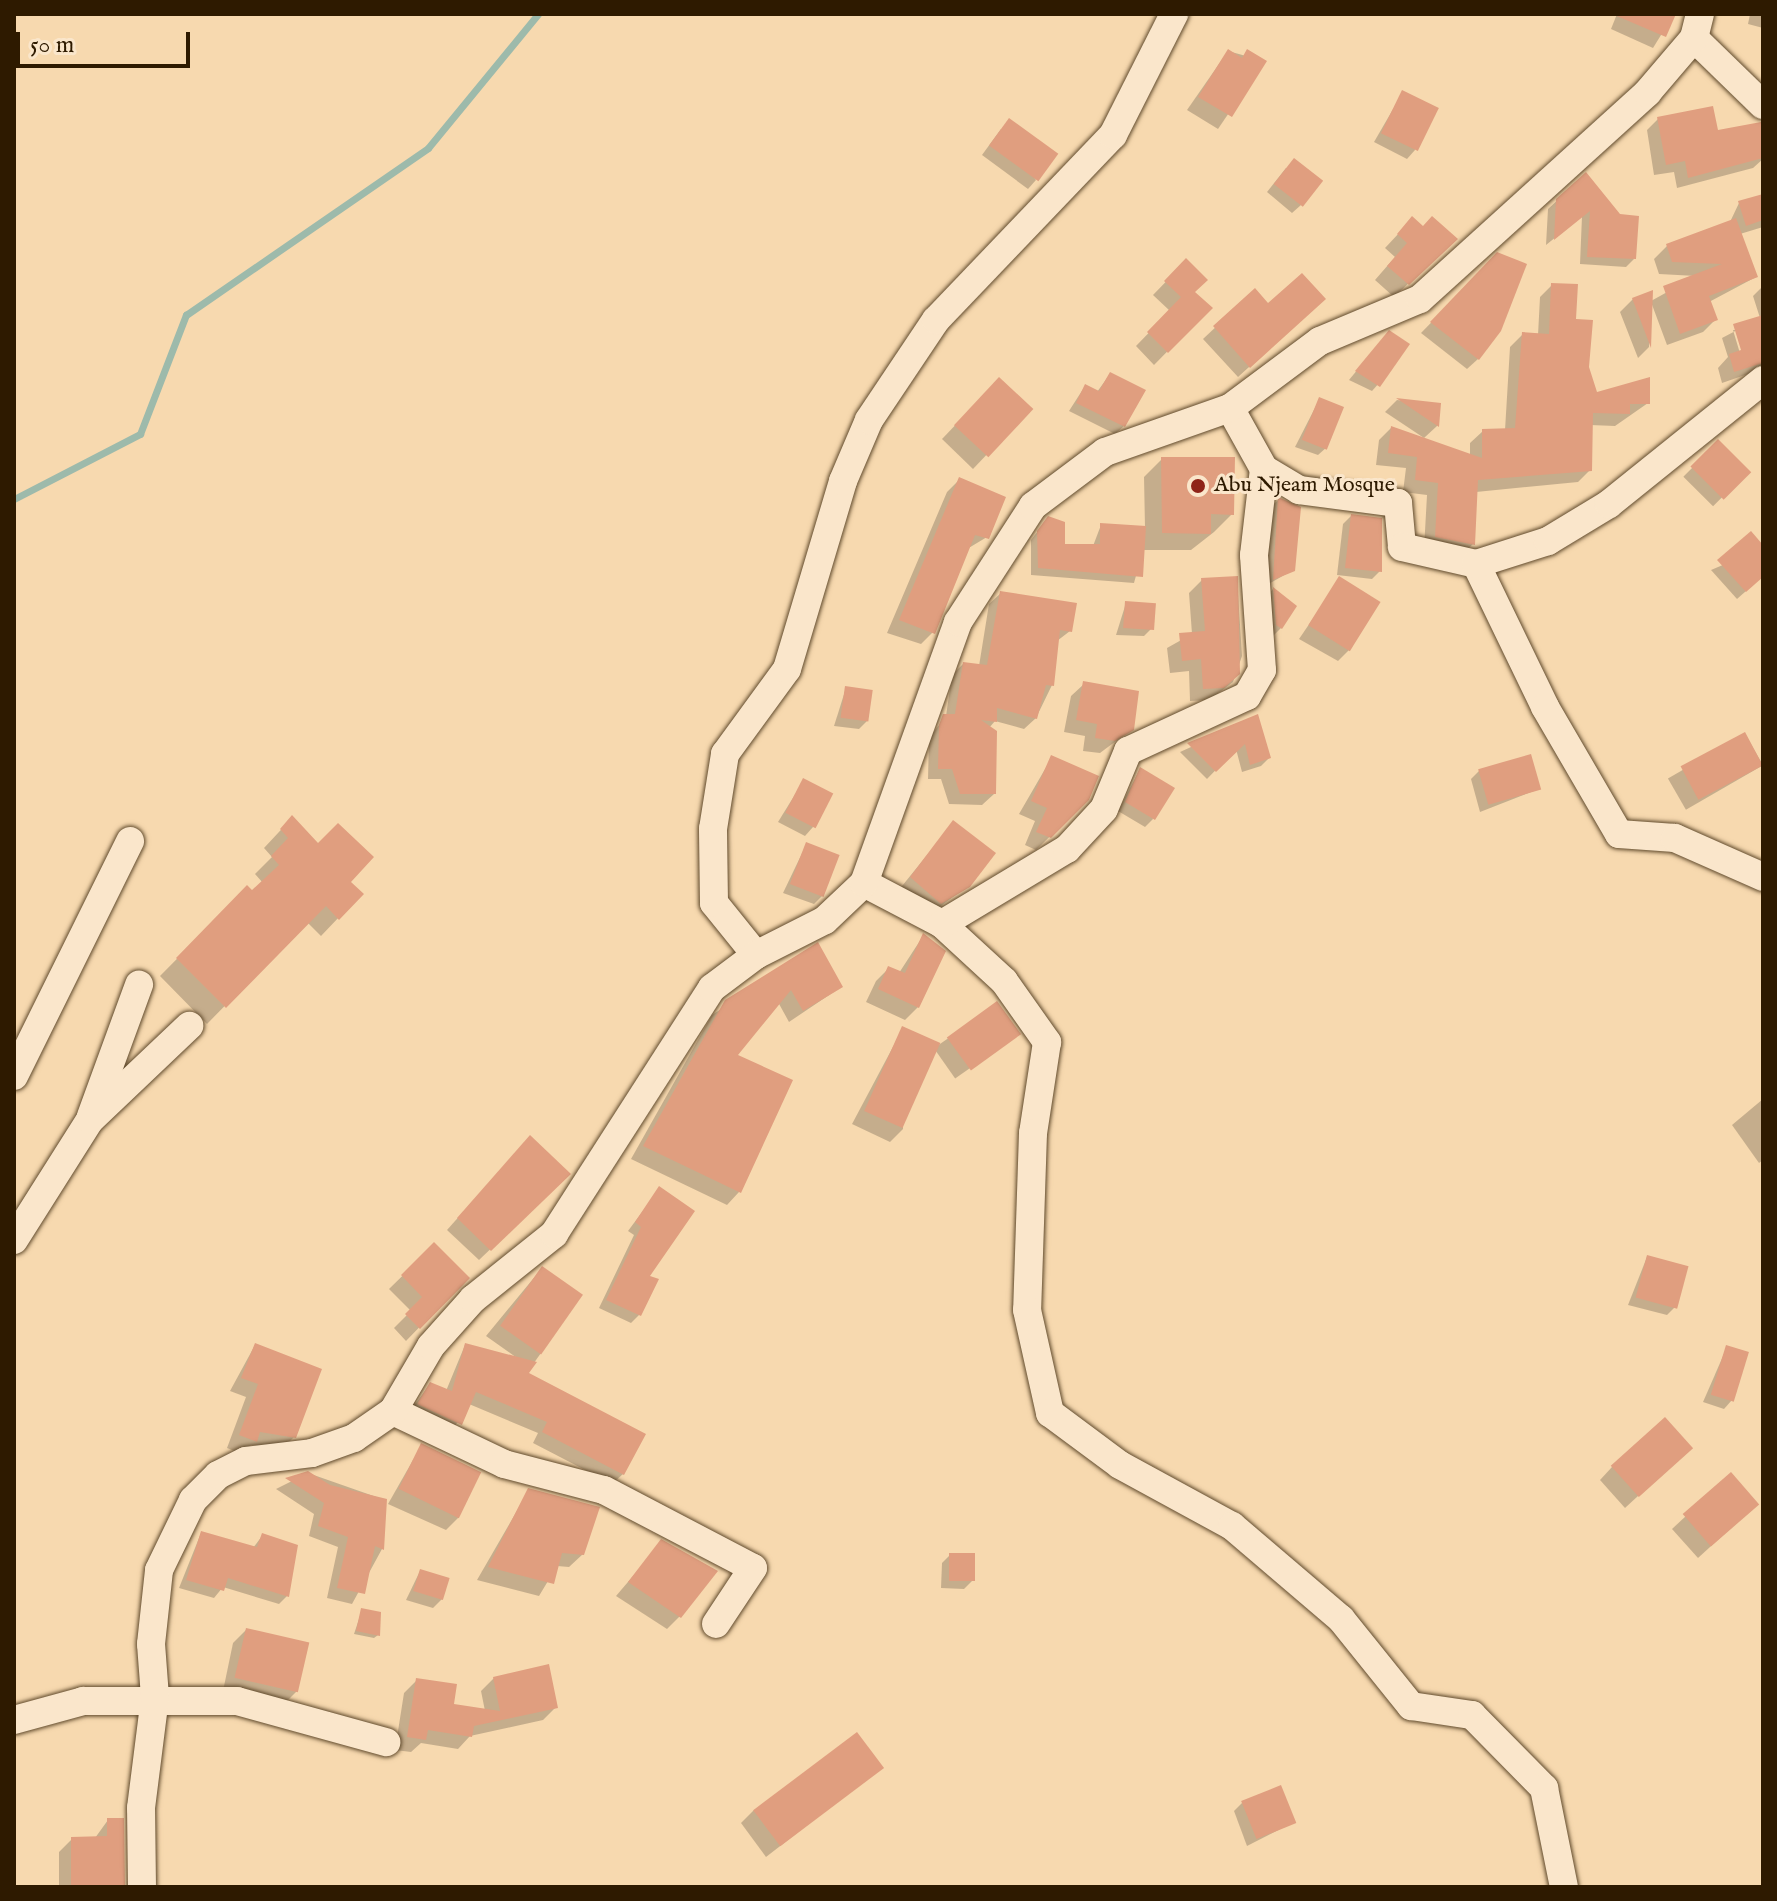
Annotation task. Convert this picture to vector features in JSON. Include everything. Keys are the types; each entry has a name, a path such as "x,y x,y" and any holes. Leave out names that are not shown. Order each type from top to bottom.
{"street":[{"path":"756,955 714,903 713,829 725,754 787,669 843,481 869,420 936,320 1113,135 1174,14"},
{"path":"142,1887 141,1808 155,1697 159,1570 193,1500 218,1475 246,1461 312,1453 354,1438 393,1411 431,1346 473,1299 554,1234 712,988 756,955 825,920 864,883 958,622 1002,545 1033,506 1105,452 1230,408 1320,341 1420,299 1647,93 1697,26 1763,105"},
{"path":"1230,408 1264,469 1299,490 1398,503 1402,547 1476,564 1548,541 1609,504 1763,380"},
{"path":"942,924 1067,849 1104,809 1128,751 1247,696 1262,670 1254,555 1264,469"},
{"path":"1476,564 1545,707 1619,834 1675,838 1763,877"},
{"path":"14,1076 130,841"},
{"path":"864,883 942,924 1004,981 1047,1042 1033,1133 1027,1310 1050,1413 1120,1465 1232,1526 1341,1619 1411,1706 1472,1715 1544,1788 1564,1887"},
{"path":"14,1240 90,1120 139,985"},
{"path":"90,1120 189,1026"},
{"path":"393,1411 504,1464 604,1490 753,1568 716,1624"},
{"path":"14,1720 83,1701 155,1697 237,1701 386,1742"}],"building":[{"path":"1612,14 1676,14 1666,37"},
{"path":"1228,49 1242,58 1247,49 1267,61 1232,117 1198,97"},
{"path":"1402,90 1439,108 1418,151 1381,133"},
{"path":"1713,106 1718,130 1761,122 1763,158 1688,178 1685,161 1666,165 1657,117"},
{"path":"1009,118 1058,154 1038,181 989,146"},
{"path":"1294,158 1323,181 1303,207 1274,184"},
{"path":"1586,172 1620,214 1639,216 1636,259 1587,257 1590,211 1554,240 1556,199"},
{"path":"1763,194 1763,220 1746,226 1738,201"},
{"path":"1412,216 1423,226 1432,216 1458,239 1409,285 1387,266 1407,243 1397,234"},
{"path":"1736,218 1758,277 1709,296 1718,320 1680,334 1663,286 1722,264 1672,262 1666,244"},
{"path":"1497,252 1527,264 1501,331 1479,360 1430,322"},
{"path":"1186,258 1208,280 1195,292 1213,308 1168,353 1147,332 1181,297 1164,281"},
{"path":"1302,273 1326,299 1250,368 1213,326 1255,288 1268,303"},
{"path":"1551,283 1578,284 1576,319 1593,320 1589,367 1597,392 1650,377 1650,404 1630,404 1630,414 1593,413 1592,471 1478,480 1475,545 1435,537 1438,483 1415,480 1417,457 1388,453 1391,426 1482,458 1482,429 1515,428 1522,332 1549,334"},
{"path":"1653,290 1651,348 1632,298"},
{"path":"1763,315 1763,363 1734,372 1729,354 1741,350 1733,324"},
{"path":"1389,330 1410,344 1380,387 1355,371"},
{"path":"1110,372 1146,390 1125,427 1076,403 1085,384 1099,391"},
{"path":"999,377 1033,409 988,457 954,425"},
{"path":"1319,397 1344,407 1327,450 1302,440"},
{"path":"1396,398 1441,403 1439,427"},
{"path":"1718,439 1751,472 1724,500 1690,467"},
{"name":"Abu Njeam Mosque","path":"1161,457 1235,457 1234,515 1211,514 1211,534 1162,533"},
{"path":"959,477 1006,497 989,539 975,535 935,634 899,620"},
{"path":"1278,497 1301,507 1295,571 1273,580"},
{"path":"1351,514 1382,518 1382,572 1345,568"},
{"path":"1048,516 1065,522 1065,544 1100,544 1100,523 1146,526 1143,577 1038,568 1037,531"},
{"path":"1751,531 1763,545 1763,577 1746,592 1717,560"},
{"path":"1238,576 1240,674 1224,688 1203,689 1201,659 1182,661 1179,633 1205,631 1201,578"},
{"path":"1339,576 1381,602 1350,651 1308,625"},
{"path":"1273,587 1297,606 1282,629 1276,625"},
{"path":"1000,591 1077,603 1072,632 1060,630 1054,686 1046,685 1037,719 997,708 997,722 981,720 997,731 996,794 960,794 952,769 938,769 939,725 943,714 955,714 963,662 987,665"},
{"path":"1125,601 1156,603 1154,630 1123,628"},
{"path":"1083,681 1139,691 1134,730 1115,741 1095,738 1097,724 1076,720"},
{"path":"845,686 873,690 868,722 841,718"},
{"path":"1258,714 1271,758 1250,765 1245,744 1216,772 1187,743"},
{"path":"1745,732 1763,766 1698,800 1681,766"},
{"path":"1531,754 1541,790 1488,805 1478,769"},
{"path":"1051,755 1099,776 1089,800 1051,838 1036,832 1047,808 1031,801"},
{"path":"1140,767 1175,788 1155,820 1125,802"},
{"path":"803,778 833,793 816,828 785,813"},
{"path":"292,815 318,843 338,823 374,857 351,882 364,894 339,920 326,906 226,1008 176,958 247,885 252,890 279,865 271,856 288,838 280,829"},
{"path":"953,820 996,853 970,887 941,904 910,877"},
{"path":"806,842 840,855 823,897 790,884"},
{"path":"923,933 946,951 919,1008 878,989 888,966 905,973"},
{"path":"818,942 843,987 803,1011 791,990 738,1055 793,1080 741,1193 643,1146 725,1000"},
{"path":"997,1001 1021,1034 971,1071 947,1037"},
{"path":"902,1026 940,1043 903,1128 864,1111"},
{"path":"530,1135 571,1174 491,1251 457,1218"},
{"path":"659,1186 695,1211 650,1276 659,1279 641,1316 606,1300 641,1227 635,1222"},
{"path":"434,1242 470,1278 420,1329 405,1314 422,1297 401,1275"},
{"path":"1647,1255 1689,1266 1677,1309 1636,1298"},
{"path":"542,1266 583,1295 541,1354 500,1326"},
{"path":"255,1343 322,1369 296,1438 260,1432 257,1442 239,1435 258,1384 241,1378"},
{"path":"465,1343 537,1362 529,1373 646,1434 624,1475 542,1432 547,1422 476,1392 462,1425 417,1404 430,1382 452,1391"},
{"path":"1726,1345 1749,1352 1734,1402 1711,1395"},
{"path":"1665,1417 1693,1448 1639,1497 1611,1466"},
{"path":"421,1443 481,1472 459,1518 399,1489"},
{"path":"308,1471 330,1485 387,1499 384,1550 375,1546 365,1594 337,1588 348,1537 318,1526 324,1503 285,1478"},
{"path":"1731,1472 1759,1504 1711,1546 1683,1514"},
{"path":"528,1488 600,1507 584,1555 562,1553 554,1584 488,1567"},
{"path":"201,1531 257,1547 262,1533 298,1545 289,1597 228,1578 224,1591 186,1580"},
{"path":"661,1539 718,1571 681,1618 628,1582"},
{"path":"949,1553 975,1553 975,1581 949,1581"},
{"path":"420,1569 450,1578 443,1600 413,1591"},
{"path":"361,1608 381,1612 380,1636 356,1631"},
{"path":"246,1628 309,1643 298,1692 235,1678"},
{"path":"549,1664 558,1708 474,1726 472,1737 428,1730 426,1740 407,1737 416,1678 457,1684 454,1704 500,1711 493,1677"},
{"path":"857,1732 884,1768 780,1846 753,1810"},
{"path":"1281,1785 1296,1823 1256,1839 1241,1801"},
{"path":"107,1818 124,1818 125,1887 71,1887 71,1837 107,1836"}],"waterway":[{"path":"14,499 140,434 186,315 428,148 538,14"}],"place":[{"name":"Abu Njeam Mosque","path":"1198,486"}]}
